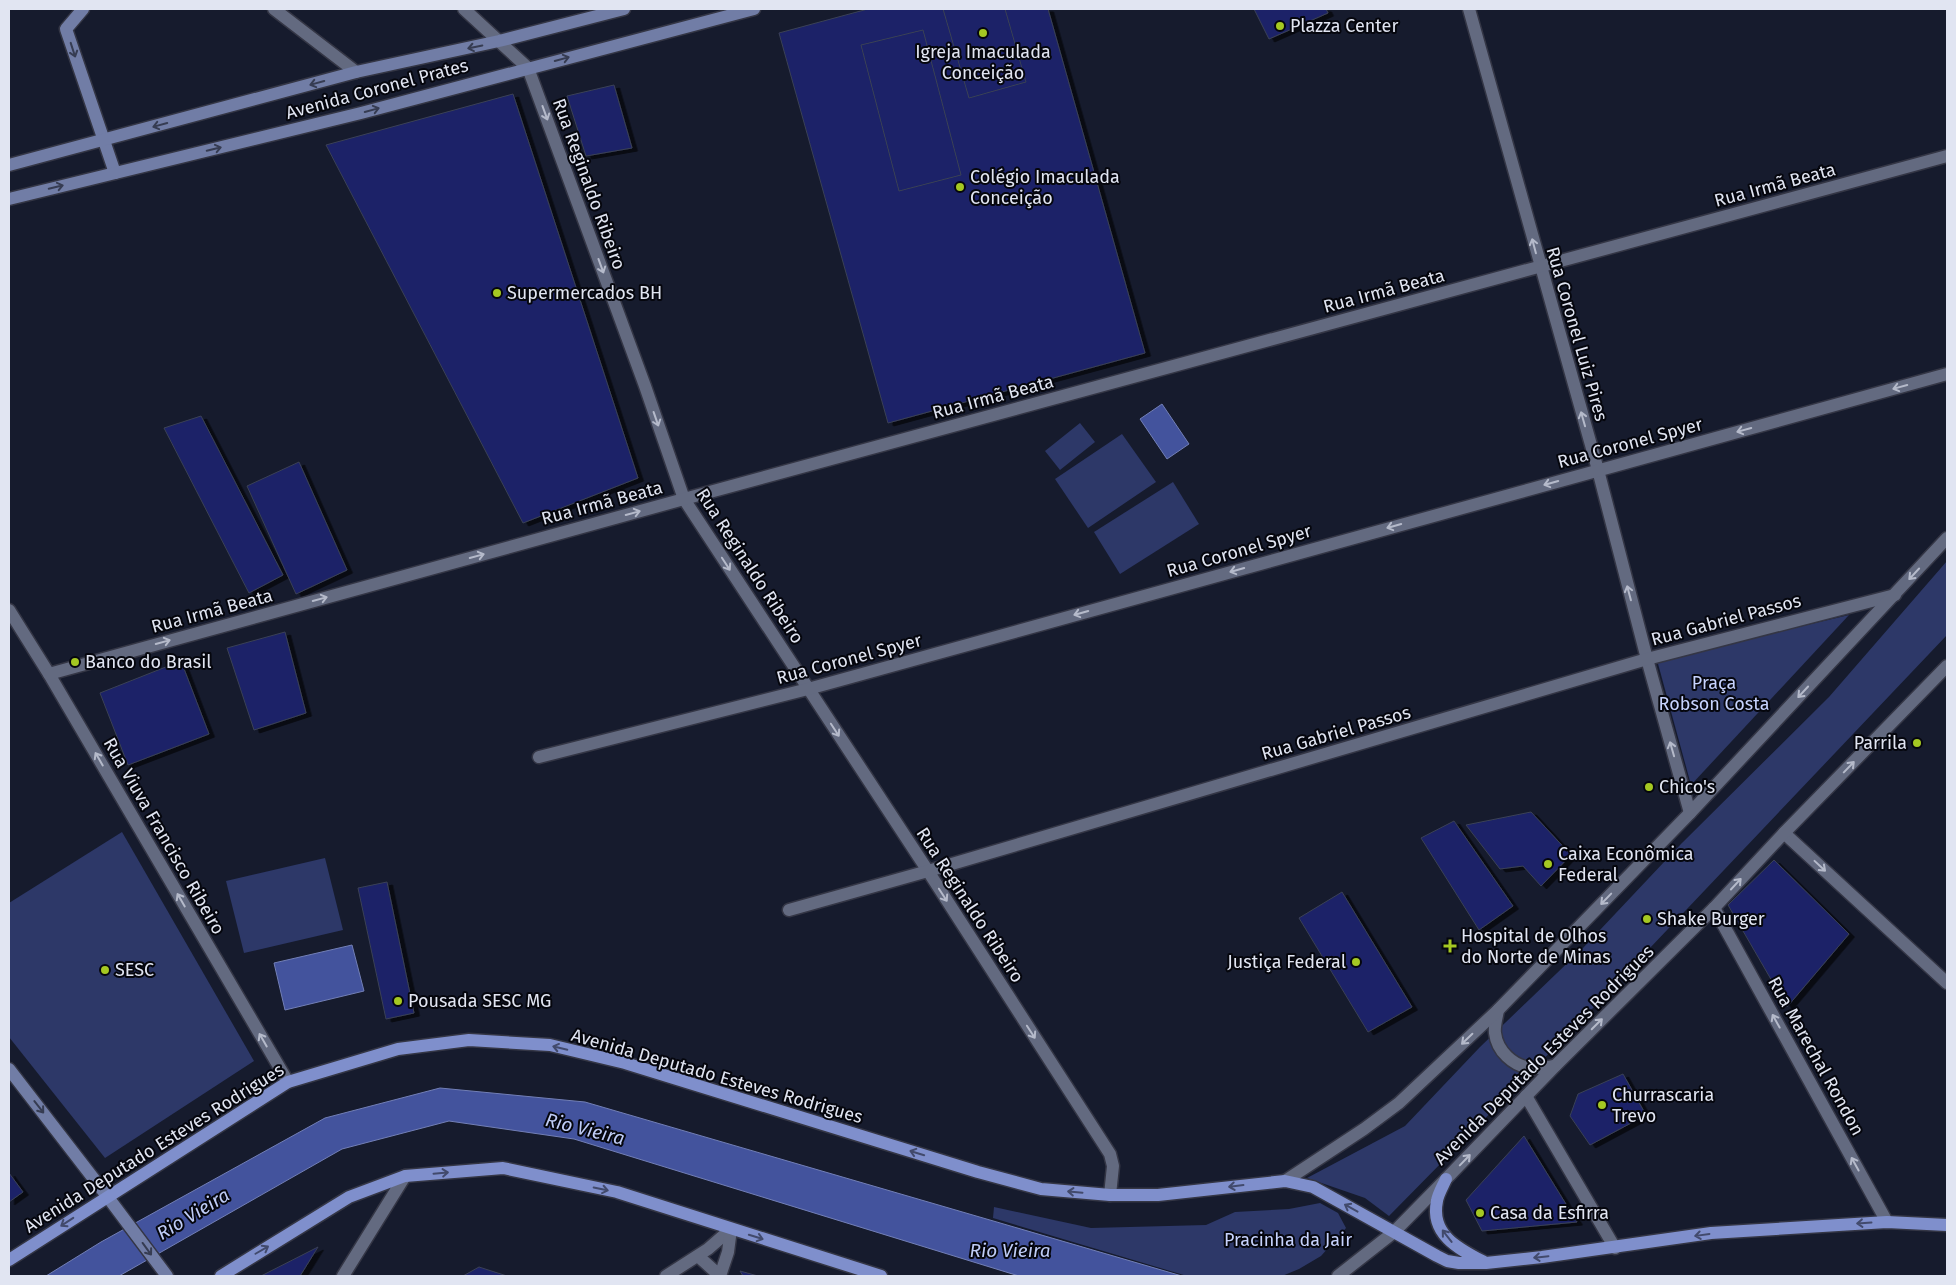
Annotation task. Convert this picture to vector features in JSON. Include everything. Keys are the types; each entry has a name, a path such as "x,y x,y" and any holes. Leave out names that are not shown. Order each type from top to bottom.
{"main road":[{"path":"83,9 66,29 115,173"},
{"name":"Avenida Coronel Prates","path":"9,165 356,72 499,41 624,9"},
{"name":"Avenida Coronel Prates","path":"9,199 361,113 754,9"},
{"name":"Avenida Deputado Esteves Rodrigues","path":"9,1260 288,1082 398,1049 469,1040 550,1045 625,1063 978,1172 1041,1189 1158,1196 1285,1181 1312,1187 1447,1261 1459,1263 1486,1263 1615,1248 1711,1234 1887,1222 1947,1225"},
{"path":"9,1069 127,1221 167,1276"},
{"path":"221,1276 349,1197 405,1176 503,1168 617,1192 881,1276"},
{"path":"1446,1179 1437,1200 1436,1221 1446,1237 1458,1248 1486,1263"}],"street":[{"path":"274,9 356,72"},
{"path":"464,9 528,68"},
{"name":"Rua Coronel Luiz Pires","path":"1469,9 1598,470 1646,659 1690,813"},
{"name":"Rua Reginaldo Ribeiro","path":"528,68 645,386 684,499 928,871 1110,1154 1113,1166 1110,1194"},
{"name":"Rua Irmã Beata","path":"49,674 684,499 1947,156"},
{"name":"Rua Coronel Spyer","path":"539,757 808,689 1947,374"},
{"name":"Avenida Deputado Esteves Rodrigues","path":"1285,1181 1364,1129 1399,1103 1498,1010 1690,813 1947,538"},
{"name":"Rua Gabriel Passos","path":"790,910 1646,659 1895,595"},
{"name":"Rua Viuva Francisco Ribeiro","path":"9,610 49,674 288,1082"},
{"name":"Avenida Deputado Esteves Rodrigues","path":"1338,1276 1394,1232 1554,1066 1714,908 1784,833 1947,666"},
{"path":"1784,833 1947,983"},
{"name":"Rua Marechal Rondon","path":"1714,908 1887,1222"},
{"path":"1498,1010 1495,1032 1498,1046 1505,1056 1517,1064 1531,1068 1554,1066"},
{"path":"1526,1096 1615,1248"},
{"path":"343,1276 405,1176"},
{"path":"666,1276 698,1256 731,1229"},
{"path":"698,1256 720,1276 728,1252 731,1229"}],"green space":[{"path":"1080,423 1095,442 1060,470 1045,451"},
{"path":"1122,434 1156,482 1088,528 1055,479"},
{"path":"1173,482 1199,524 1120,574 1094,532"},
{"path":"1947,561 1947,635 1574,1028 1389,1216 1365,1198 1307,1178 1405,1126 1480,1047 1583,948 1681,844 1829,697"},
{"name":"Praça Robson Costa","path":"1849,615 1691,785 1657,660"},
{"name":"SESC","path":"122,832 254,1061 105,1158 9,1037 9,903"},
{"path":"325,858 343,930 244,953 226,881"},
{"name":"Pracinha da Jair","path":"1320,1203 1338,1213 1346,1228 1321,1256 1299,1269 1282,1276 1187,1276 993,1218 994,1207 1091,1228 1206,1225 1235,1212 1289,1209"}],"water":[{"path":"1162,404 1189,444 1167,459 1140,419"},
{"path":"352,945 364,991 285,1010 274,963"},
{"name":"Rio Vieira","path":"440,1088 585,1102 1182,1276 1019,1276 574,1139 449,1121 342,1149 119,1276 46,1276 101,1242 325,1118"}],"building":[{"name":"Colégio Imaculada Conceição","path":"868,9 1048,9 1145,353 888,423 779,33"},
{"path":"943,9 1005,9 1026,82 969,98"},
{"name":"Plazza Center","path":"1254,9 1326,9 1328,13 1269,39"},
{"path":"923,30 961,175 899,191 861,45"},
{"path":"614,85 632,148 586,156 567,96"},
{"path":"513,94 638,478 523,523 326,145"},
{"path":"201,416 283,575 249,593 164,428"},
{"path":"299,462 347,570 296,594 247,486"},
{"path":"285,632 306,713 254,730 227,648"},
{"path":"181,661 209,734 128,765 100,693"},
{"path":"1531,812 1571,855 1541,886 1523,866 1500,869 1466,825"},
{"path":"1454,821 1513,906 1479,930 1421,838"},
{"path":"1774,860 1849,934 1787,1007 1728,905"},
{"path":"387,882 414,1013 386,1019 358,888"},
{"name":"Justiça Federal","path":"1342,892 1412,1007 1368,1032 1299,918"},
{"path":"1623,1074 1646,1115 1590,1145 1570,1116 1578,1094"},
{"path":"1524,1136 1577,1222 1482,1231 1466,1200"},
{"path":"9,1173 23,1192 9,1202"},
{"path":"318,1247 300,1276 261,1276"},
{"path":"479,1267 507,1276 463,1276"},
{"path":"740,1271 758,1276 743,1276"}],"place":[{"name":"Plazza Center","path":"1280,26"},
{"name":"Igreja Imaculada Conceição","path":"983,33"},
{"name":"Colégio Imaculada Conceição","path":"960,187"},
{"name":"Supermercados BH","path":"497,293"},
{"name":"Banco do Brasil","path":"75,662"},
{"name":"Parrila","path":"1917,743"},
{"name":"Chico's","path":"1649,787"},
{"name":"Caixa Econômica Federal","path":"1548,864"},
{"name":"Shake Burger","path":"1647,919"},
{"name":"Hospital de Olhos do Norte de Minas","path":"1450,946"},
{"name":"Justiça Federal","path":"1356,962"},
{"name":"SESC","path":"105,970"},
{"name":"Pousada SESC MG","path":"398,1001"},
{"name":"Churrascaria Trevo","path":"1602,1105"},
{"name":"Casa da Esfirra","path":"1480,1213"}]}
